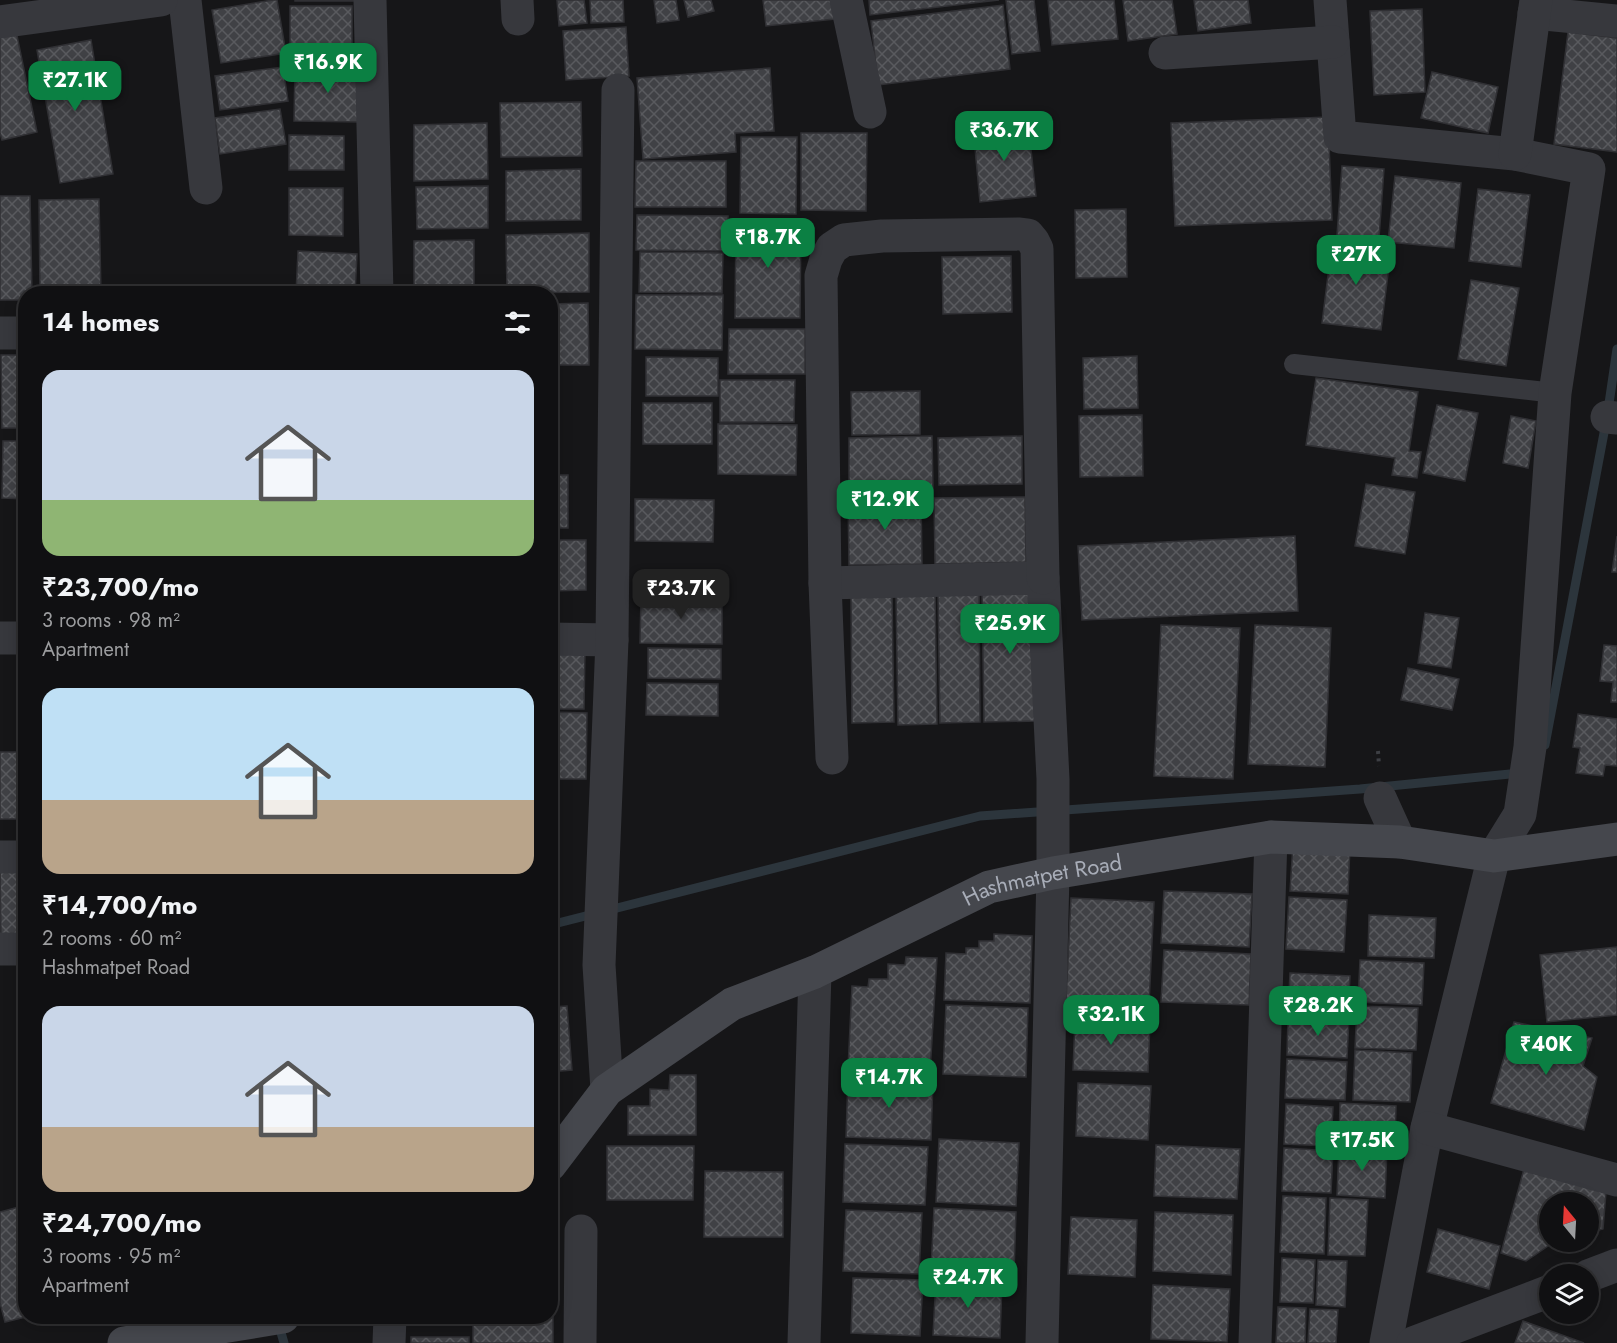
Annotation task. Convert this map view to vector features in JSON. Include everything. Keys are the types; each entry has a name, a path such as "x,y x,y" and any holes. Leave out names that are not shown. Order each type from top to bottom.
{"main road":[{"name":"Hashmatpet Road","path":"558,1154 607,1090 732,1004 815,972 989,887 1053,873 1271,837 1400,842 1494,856 1617,839"},
{"path":"124,1343 242,1324"}],"street":[{"path":"0,22 161,0"},
{"path":"185,0 206,188"},
{"path":"370,0 377,286"},
{"path":"846,0 870,112"},
{"path":"1330,0 1340,137 1515,154 1589,169 1555,393 1530,747 1520,814 1494,856 1427,1128 1386,1343"},
{"path":"1515,154 1535,7 1617,21"},
{"path":"1166,53 1333,42"},
{"path":"607,1090 599,964 612,640 618,90"},
{"path":"832,758 825,583 822,276 826,259 832,248 844,240 882,236 1028,235 1037,249 1043,578 1053,779 1053,873 1042,1343"},
{"path":"0,333 18,333"},
{"path":"825,583 1043,578"},
{"path":"0,638 18,638"},
{"path":"558,639 612,640"},
{"path":"1380,798 1400,842"},
{"path":"1255,1343 1271,837"},
{"path":"0,857 18,856"},
{"path":"0,949 18,949"},
{"path":"804,1343 815,972"},
{"path":"1427,1128 1617,1180"},
{"path":"580,1343 582,1231"},
{"path":"1599,1272 1617,1265"},
{"path":"1413,1343 1539,1295"},
{"path":"389,1343 390,1324"}],"lane":[{"path":"1294,364 1555,393"}],"building":[{"path":"277,0 286,53 221,63 212,10"},
{"path":"359,0 359,1 295,1"},
{"path":"557,0 584,0 587,23 559,26"},
{"path":"590,0 623,0 624,22 591,23"},
{"path":"654,0 676,0 679,20 657,23"},
{"path":"684,0 711,0 714,11 688,17"},
{"path":"763,0 843,0 845,18 766,26"},
{"path":"869,0 999,0 870,15"},
{"path":"1006,0 1034,0 1040,51 1012,54"},
{"path":"1048,0 1114,0 1118,39 1052,45"},
{"path":"1123,0 1172,0 1177,34 1128,41"},
{"path":"1194,0 1248,0 1251,23 1198,31"},
{"path":"1003,5 1010,69 878,85 871,21"},
{"path":"290,6 352,6 352,57 290,57"},
{"path":"1422,9 1425,92 1374,95 1370,11"},
{"path":"626,27 629,76 566,80 563,31"},
{"path":"16,31 37,132 2,140 0,133 0,35"},
{"path":"1568,32 1617,38 1617,152 1554,144"},
{"path":"91,40 113,174 60,183 37,50"},
{"path":"361,65 361,122 294,121 295,66"},
{"path":"283,67 288,101 220,110 215,76"},
{"path":"770,68 774,131 735,133 736,152 643,159 637,78"},
{"path":"1432,72 1498,87 1488,133 1421,118"},
{"path":"581,102 582,156 501,157 500,103"},
{"path":"280,109 286,144 220,154 215,118"},
{"path":"1328,117 1332,220 1175,226 1171,123"},
{"path":"1028,121 1036,196 980,202 973,127"},
{"path":"487,123 488,179 414,181 414,125"},
{"path":"801,133 867,133 866,211 801,210"},
{"path":"289,135 344,136 344,170 289,170"},
{"path":"741,137 797,137 796,214 740,213"},
{"path":"636,161 726,161 726,207 635,207"},
{"path":"1342,166 1384,169 1379,238 1337,235"},
{"path":"581,169 581,220 506,221 506,171"},
{"path":"1395,176 1461,183 1454,248 1388,242"},
{"path":"488,186 488,228 417,229 416,187"},
{"path":"289,188 343,188 343,236 289,235"},
{"path":"1478,189 1530,195 1521,267 1469,261"},
{"path":"0,196 30,196 32,286 18,286 18,300 0,300"},
{"path":"99,199 101,286 40,286 39,200"},
{"path":"1126,209 1127,277 1076,278 1075,210"},
{"path":"637,215 728,216 727,251 636,250"},
{"path":"736,220 801,220 800,318 735,318"},
{"path":"589,233 589,292 558,292 558,286 507,286 506,235"},
{"path":"474,240 474,286 414,286 414,241"},
{"path":"1332,243 1391,250 1381,330 1322,323"},
{"path":"298,251 357,254 355,286 296,286"},
{"path":"640,252 723,253 722,293 639,292"},
{"path":"1011,256 1012,312 943,314 942,257"},
{"path":"1471,280 1519,288 1506,366 1458,359"},
{"path":"636,295 723,295 722,350 635,349"},
{"path":"588,303 589,365 558,365 558,304"},
{"path":"729,329 805,329 805,374 728,374"},
{"path":"1,355 18,355 18,428 2,428"},
{"path":"1137,356 1138,408 1084,409 1083,358"},
{"path":"646,357 718,358 718,396 646,396"},
{"path":"1316,378 1418,392 1409,451 1421,452 1417,478 1392,475 1395,458 1306,445"},
{"path":"720,380 795,380 794,422 720,422"},
{"path":"920,391 920,434 852,435 851,392"},
{"path":"643,403 712,403 712,444 643,444"},
{"path":"1437,405 1478,413 1465,481 1423,473"},
{"path":"1142,415 1143,476 1080,477 1079,416"},
{"path":"1511,416 1536,421 1528,468 1503,463"},
{"path":"718,424 797,425 796,475 718,474"},
{"path":"932,436 933,489 849,490 849,438"},
{"path":"1022,436 1022,484 939,485 938,438"},
{"path":"3,441 18,441 18,499 2,498"},
{"path":"558,475 568,475 568,528 558,528"},
{"path":"1366,484 1415,492 1405,554 1355,546"},
{"path":"921,496 922,564 849,565 848,498"},
{"path":"1025,497 1026,562 935,564 934,498"},
{"path":"635,499 714,500 713,542 635,541"},
{"path":"1295,536 1298,611 1082,620 1078,546"},
{"path":"1617,536 1617,572 1612,572"},
{"path":"558,540 586,540 586,590 558,591"},
{"path":"1036,589 1038,721 984,722 982,590"},
{"path":"935,593 937,724 898,725 896,594"},
{"path":"979,593 980,722 940,723 938,594"},
{"path":"641,596 722,597 722,644 640,643"},
{"path":"892,596 894,722 852,723 851,597"},
{"path":"1425,613 1459,618 1451,668 1418,663"},
{"path":"1161,625 1240,628 1233,779 1154,776"},
{"path":"1255,625 1331,628 1325,767 1248,764"},
{"path":"1604,645 1617,646 1617,702 1611,702 1613,682 1600,681"},
{"path":"558,648 585,648 584,709 558,709"},
{"path":"648,648 721,649 721,679 648,678"},
{"path":"1408,668 1459,679 1452,710 1401,700"},
{"path":"647,683 718,684 718,716 646,715"},
{"path":"558,712 587,713 586,779 558,779"},
{"path":"1578,714 1617,719 1617,766 1605,765 1603,776 1576,773 1580,748 1573,747"},
{"path":"0,752 18,752 18,819 0,819"},
{"path":"1293,844 1350,846 1348,894 1290,891"},
{"path":"18,864 18,938 1,939 0,865"},
{"path":"1164,891 1252,894 1249,947 1161,943"},
{"path":"1289,897 1347,900 1344,952 1286,949"},
{"path":"1071,898 1154,902 1149,1004 1066,1001"},
{"path":"1369,915 1436,918 1434,958 1368,956"},
{"path":"994,934 1032,936 1030,1003 944,1000 946,953 966,954 966,948 979,948 979,941 994,941"},
{"path":"1617,947 1617,1015 1547,1022 1540,955"},
{"path":"1164,950 1251,954 1249,1005 1161,1002"},
{"path":"906,957 937,958 930,1072 848,1068 852,986 868,987 869,979 888,979 888,964 905,965"},
{"path":"1360,960 1424,963 1422,1005 1358,1002"},
{"path":"1290,973 1350,976 1348,1015 1288,1013"},
{"path":"946,1005 1028,1008 1026,1077 943,1074"},
{"path":"567,1006 572,1070 558,1071 558,1007"},
{"path":"1357,1006 1418,1008 1416,1050 1355,1048"},
{"path":"1288,1017 1349,1019 1347,1058 1287,1055"},
{"path":"1075,1020 1150,1023 1148,1072 1073,1070"},
{"path":"1514,1022 1592,1038 1583,1066 1597,1077 1584,1130 1491,1103"},
{"path":"1355,1050 1412,1053 1410,1102 1353,1100"},
{"path":"1287,1059 1347,1062 1345,1100 1285,1098"},
{"path":"670,1075 696,1075 696,1135 628,1135 628,1106 650,1106 650,1089 669,1090"},
{"path":"848,1077 933,1081 931,1140 846,1137"},
{"path":"1078,1083 1151,1086 1148,1140 1076,1136"},
{"path":"1340,1103 1396,1106 1395,1145 1339,1143"},
{"path":"1286,1104 1333,1107 1331,1146 1284,1144"},
{"path":"939,1139 1019,1143 1016,1206 936,1202"},
{"path":"845,1144 928,1147 925,1205 843,1202"},
{"path":"1156,1145 1240,1149 1237,1199 1154,1196"},
{"path":"607,1146 694,1146 693,1200 607,1200"},
{"path":"1339,1147 1387,1149 1385,1198 1337,1195"},
{"path":"1284,1148 1333,1151 1331,1193 1282,1191"},
{"path":"1524,1169 1606,1192 1603,1229 1599,1230 1599,1192 1539,1192 1539,1252 1526,1261 1501,1253"},
{"path":"705,1171 783,1172 783,1237 704,1237"},
{"path":"1283,1196 1326,1198 1324,1254 1280,1252"},
{"path":"1330,1198 1368,1200 1365,1256 1328,1255"},
{"path":"18,1207 18,1319 5,1322 0,1303 0,1212"},
{"path":"934,1208 1016,1212 1014,1273 931,1270"},
{"path":"846,1210 922,1213 919,1274 843,1271"},
{"path":"1155,1212 1233,1215 1231,1275 1153,1271"},
{"path":"1071,1217 1137,1220 1135,1277 1068,1274"},
{"path":"1438,1229 1500,1246 1489,1289 1427,1272"},
{"path":"1282,1258 1315,1260 1313,1303 1280,1302"},
{"path":"1318,1260 1347,1261 1345,1307 1316,1305"},
{"path":"853,1278 923,1280 920,1336 851,1333"},
{"path":"936,1279 1002,1283 1000,1338 933,1335"},
{"path":"1153,1285 1230,1289 1227,1342 1151,1339"},
{"path":"1278,1307 1306,1308 1305,1343 1276,1343"},
{"path":"1310,1309 1338,1310 1336,1343 1308,1343"},
{"path":"1523,1321 1584,1343 1515,1343"},
{"path":"473,1324 553,1324 553,1343 473,1343"},
{"path":"411,1337 469,1337 469,1343 411,1343"}],"waterway":[{"path":"1545,745 1607,417 1617,349"},
{"path":"558,923 980,816 1360,789 1520,773"},
{"path":"279,1324 284,1343"}]}
